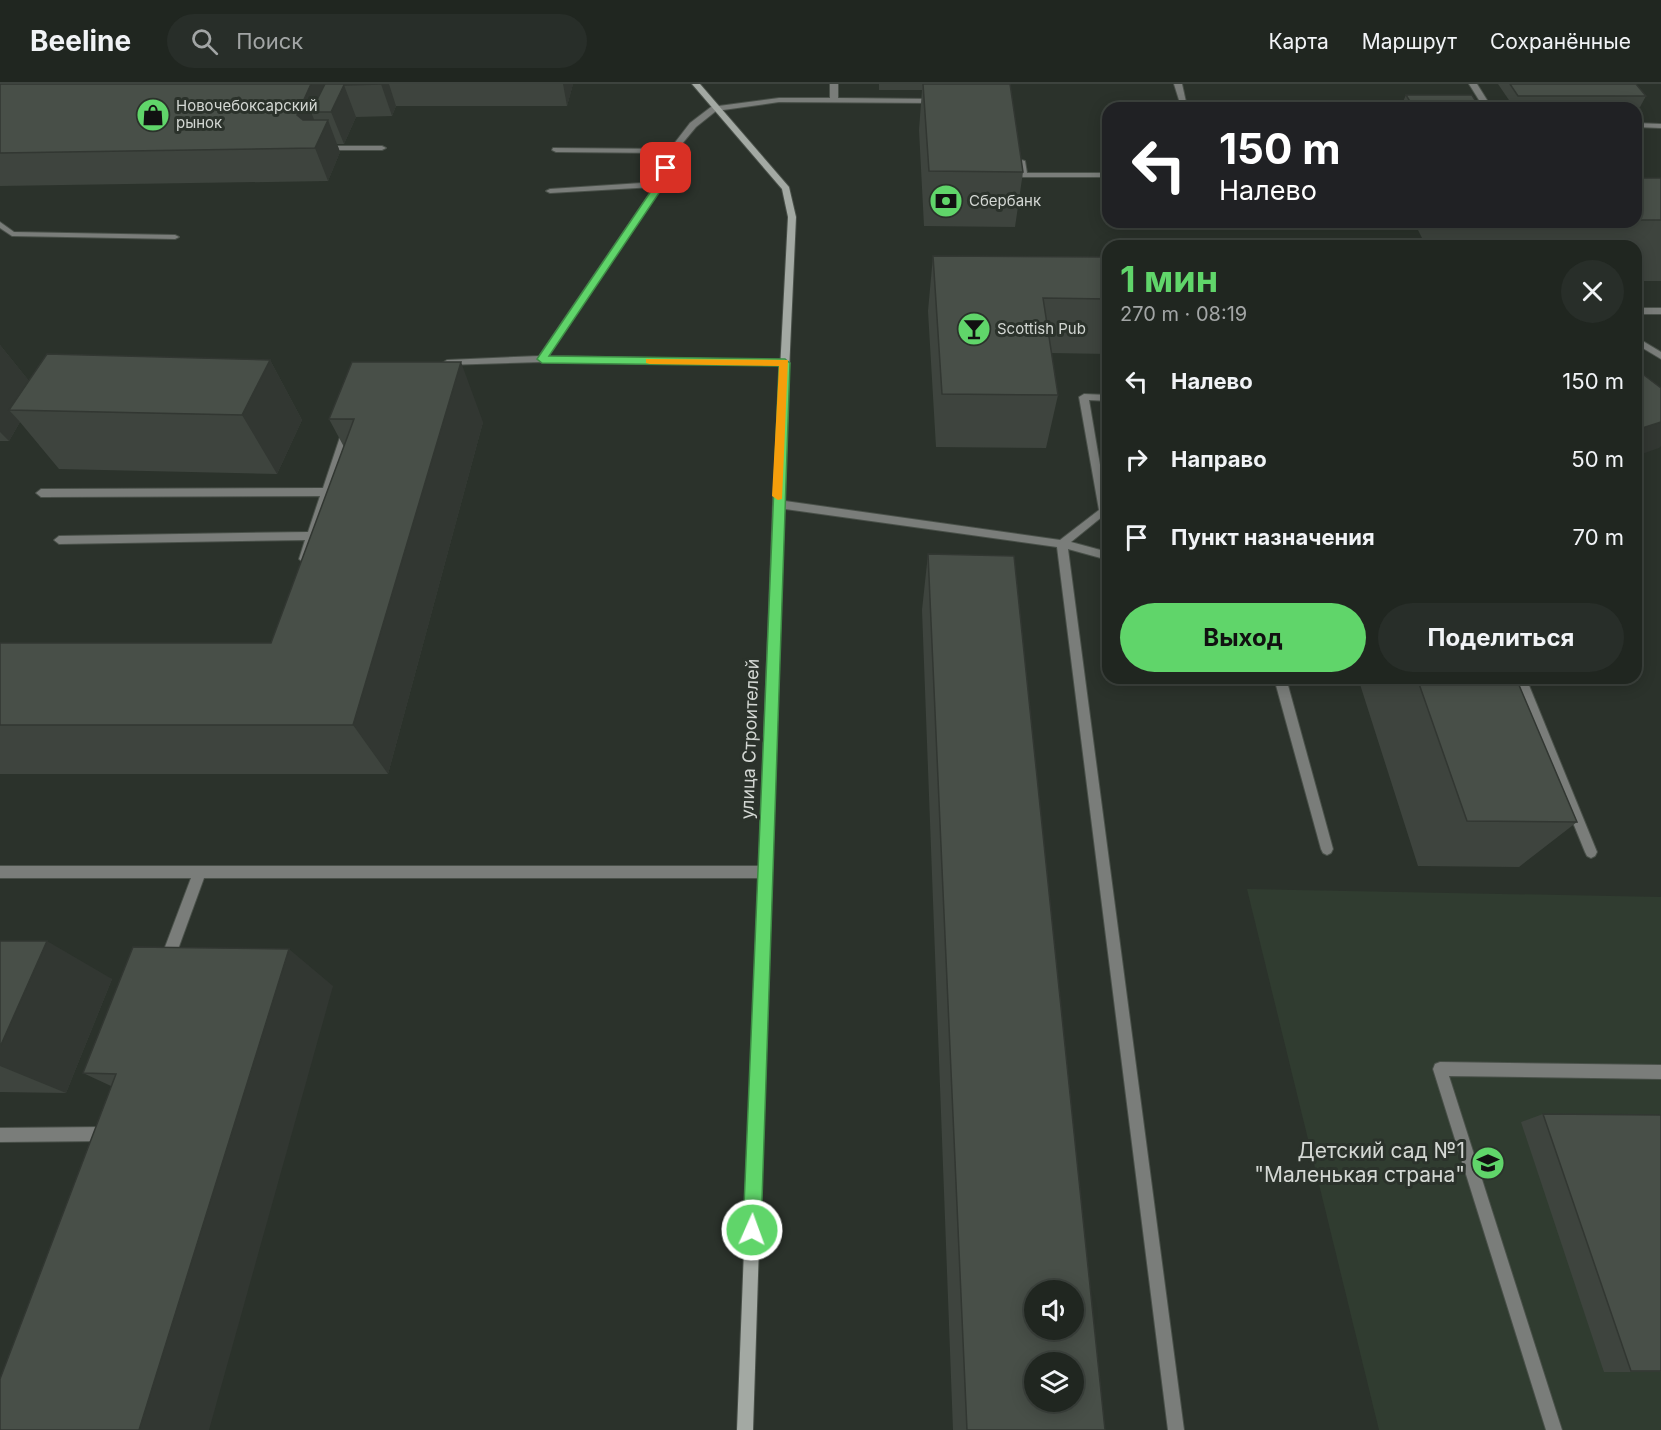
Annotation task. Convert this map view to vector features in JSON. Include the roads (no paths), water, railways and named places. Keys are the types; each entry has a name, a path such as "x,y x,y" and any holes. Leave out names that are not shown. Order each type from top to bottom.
{"street":[{"name":"улица Строителей","path":"696,84 714,109 768,165 786,189 792,217 778,504 745,1430"}],"lane":[{"path":"834,84 834,100"},
{"path":"1178,84 1183,100"},
{"path":"1473,84 1484,102"},
{"path":"542,359 660,184 672,151 693,126 714,109 779,100 944,101"},
{"path":"1642,125 1661,126"},
{"path":"321,137 316,148 382,148"},
{"path":"556,150 672,151"},
{"path":"1020,154 1023,175 1102,176"},
{"path":"550,191 660,184"},
{"path":"0,224 12,234 175,237"},
{"path":"1642,311 1661,311"},
{"path":"1642,344 1661,357"},
{"path":"439,363 542,359 785,363"},
{"path":"1102,398 1084,397 1102,500"},
{"path":"302,568 310,536 352,415"},
{"path":"41,493 327,492"},
{"path":"778,504 1062,543 1102,554"},
{"path":"1062,543 1102,513"},
{"path":"59,540 310,536"},
{"path":"1062,543 1176,1430"},
{"path":"1282,684 1327,849"},
{"path":"1522,684 1591,852"},
{"path":"0,872 199,874 765,872"},
{"path":"159,982 199,874"},
{"path":"1554,1430 1440,1069 1661,1072"},
{"path":"0,1135 106,1128 96,1155"}],"place":[{"name":"Новочебоксарский рынок","path":"153,115"},
{"name":"Сбербанк","path":"946,201"},
{"name":"Scottish Pub","path":"974,329"},
{"name":"Детский сад №1 \"Маленькая страна\"","path":"1488,1163"}]}
